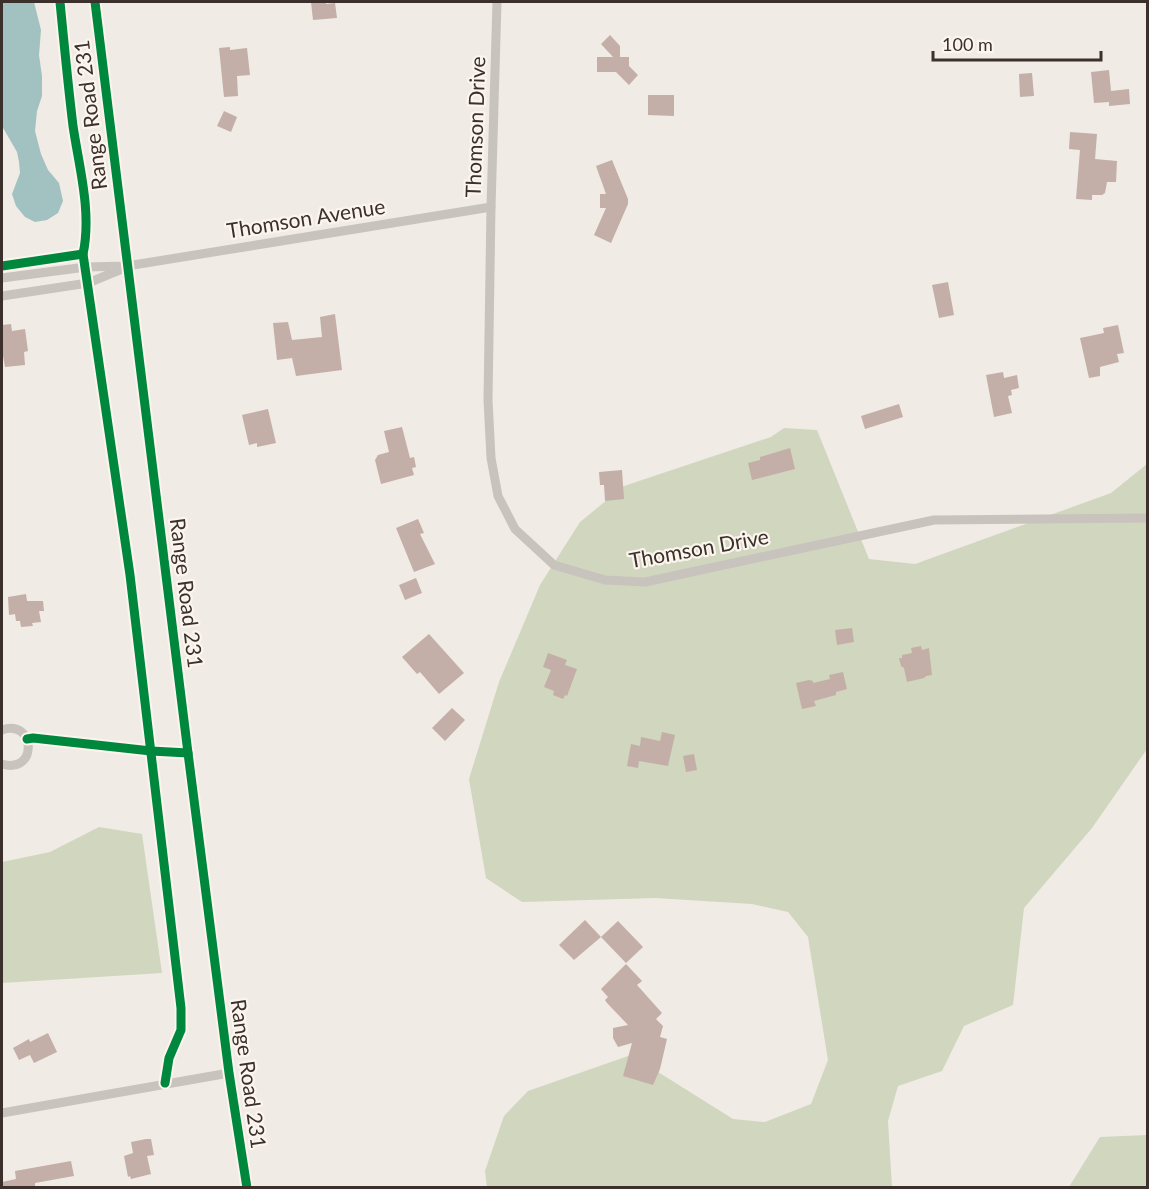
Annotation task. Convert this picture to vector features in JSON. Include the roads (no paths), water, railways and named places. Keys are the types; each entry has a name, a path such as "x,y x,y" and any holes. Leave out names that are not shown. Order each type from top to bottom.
{"street":[{"name":"Range Road 231","path":"95,2 229,1073 247,1188"},
{"name":"Thomson Drive","path":"497,2 491,207 489,400 491,458 498,496 515,529 554,565 605,580 645,582 934,520 1148,518"},
{"name":"Thomson Avenue","path":"127,266 491,207"},
{"path":"2,279 86,267 127,266"},
{"path":"2,296 88,283 127,266"},
{"path":"2,729 20,730 25,735 29,747 21,763 9,766 2,764"},
{"path":"2,1113 229,1073"}],"water":[{"path":"2,2 34,2 41,30 39,55 42,96 37,111 35,131 48,170 59,183 63,201 58,213 47,220 35,222 25,217 16,206 12,194 20,173 17,152 2,126"}]}
